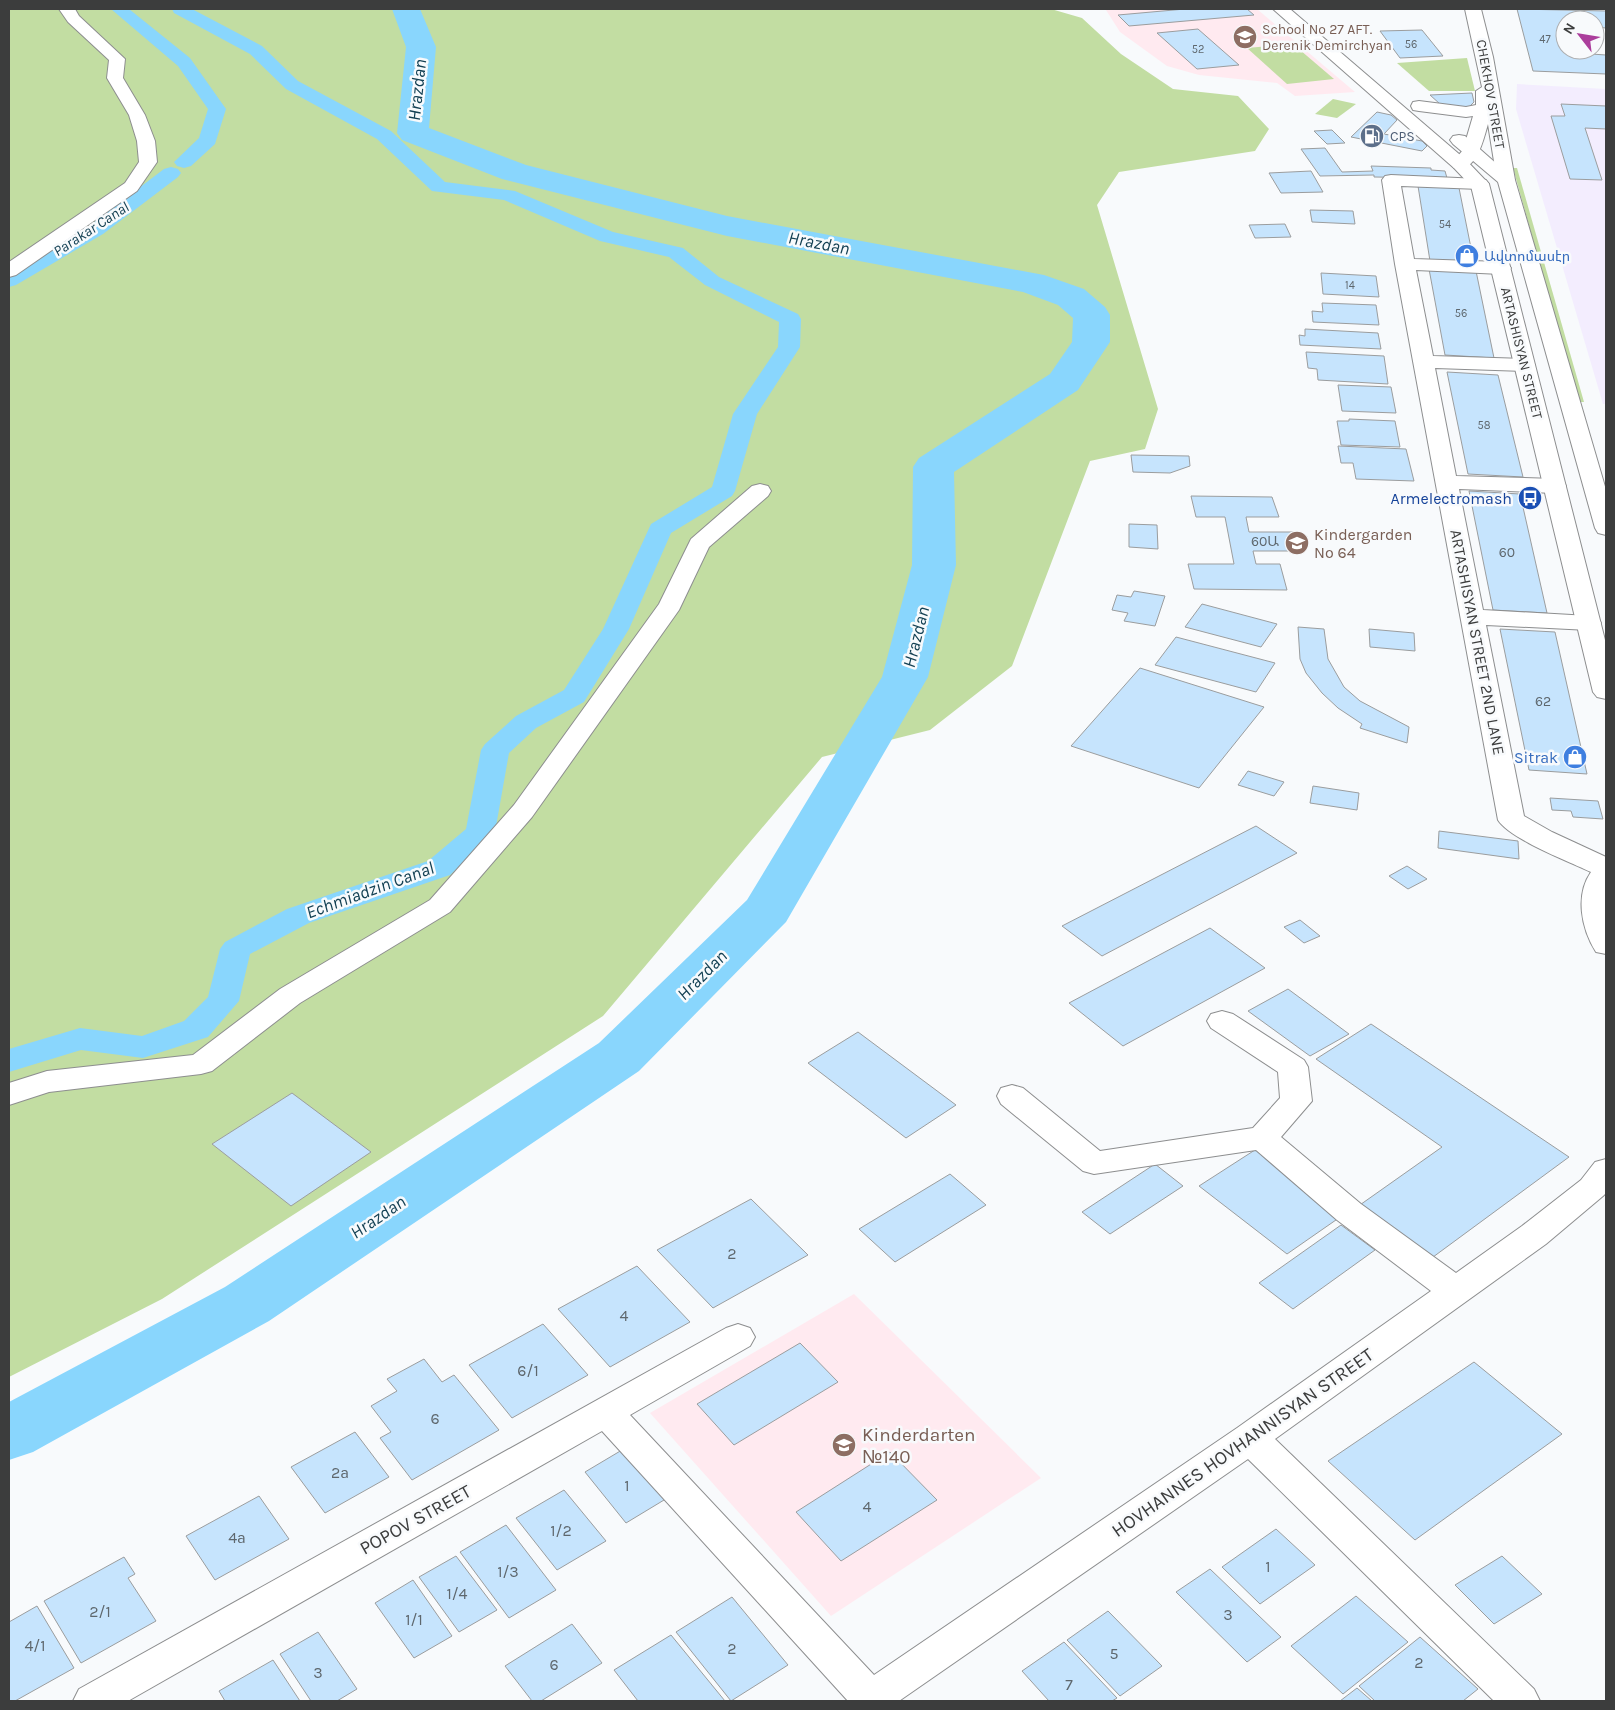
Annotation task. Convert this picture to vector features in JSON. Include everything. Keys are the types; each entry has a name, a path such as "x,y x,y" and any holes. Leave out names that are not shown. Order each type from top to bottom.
{"street":[{"path":"9,271 131,187 148,162 146,141 137,115 115,78 117,58 74,18 67,9"},
{"path":"1281,9 1466,157 1506,180"},
{"name":"CHEKHOV STREET","path":"1466,9 1483,78 1485,98 1484,109 1466,157"},
{"name":"CHEKHOV STREET","path":"1473,9 1485,57 1506,180"},
{"path":"1480,184 1466,157 1445,128 1413,100 1466,112 1484,109"},
{"name":"ARTASHISYAN STREET 2ND LANE","path":"1480,184 1392,180 1405,264 1511,820 1550,842 1606,869"},
{"name":"ARTASHISYAN STREET","path":"1506,180 1606,528"},
{"name":"ARTASHISYAN STREET","path":"1480,184 1606,692"},
{"path":"1405,264 1501,268"},
{"path":"1425,362 1525,365"},
{"path":"1448,482 1555,486"},
{"path":"9,1094 47,1082 201,1064 290,996 440,906 523,811 671,606 698,544 760,491"},
{"path":"1472,617 1589,623"},
{"path":"1606,869 1598,880 1594,895 1606,945"},
{"path":"1012,1096 1094,1163 1262,1138 1296,1101 1293,1067 1222,1021"},
{"path":"1262,1138 1349,1212 1456,1291"},
{"name":"HOVHANNES HOVHANNISYAN STREET","path":"869,1700 1250,1438 1534,1235 1592,1188 1606,1170"},
{"name":"POPOV STREET","path":"93,1701 738,1337"},
{"path":"606,1412 869,1700"},
{"path":"1250,1438 1520,1701"}],"shaded area":[{"path":"1257,9 1355,92 1295,96 1277,83 1199,75 1167,66 1120,32 1106,10"},
{"path":"1517,84 1606,89 1606,404 1603,404 1516,109"},
{"name":"Kinderdarten №140","path":"854,1294 1041,1478 831,1616 650,1413"}],"green space":[{"path":"9,9 1051,9 1082,18 1121,54 1173,89 1238,96 1269,129 1255,151 1119,172 1097,205 1158,409 1145,449 1090,461 1012,666 930,730 822,757 603,1016 162,1299 9,1377"},
{"path":"1293,44 1334,79 1287,84 1247,48"},
{"path":"1467,58 1475,91 1429,91 1397,63"},
{"path":"1333,99 1356,104 1337,118 1315,114"},
{"path":"1513,168 1517,168 1584,402 1578,402"}],"building":[{"path":"1185,9 1247,9 1254,15 1129,26 1118,15"},
{"path":"1517,9 1562,10 1555,10 1555,60 1605,60 1606,55 1606,74 1533,71"},
{"path":"1605,11 1606,11 1605,28"},
{"path":"1198,29 1239,65 1197,69 1157,33"},
{"path":"1422,30 1443,56 1400,58 1380,31"},
{"path":"1472,93 1474,102 1467,109 1440,104 1430,95"},
{"path":"1561,104 1606,106 1606,129 1585,128 1602,180 1570,179 1551,116 1565,116"},
{"path":"1377,112 1391,115 1397,120 1384,134 1422,141 1427,146 1422,151 1351,137"},
{"path":"1332,130 1345,143 1327,144 1314,131"},
{"path":"1325,148 1342,172 1373,171 1371,166 1431,168 1431,170 1445,171 1447,178 1374,177 1374,175 1320,176 1301,149"},
{"path":"1311,171 1323,192 1281,193 1269,173"},
{"path":"1418,186 1459,188 1474,263 1430,261"},
{"path":"1310,210 1353,211 1355,224 1312,222"},
{"path":"1285,224 1291,237 1255,238 1249,225"},
{"path":"1429,269 1476,271 1494,358 1445,355"},
{"path":"1321,273 1376,276 1379,297 1323,294"},
{"path":"1322,303 1376,305 1379,325 1313,322 1312,311 1323,312"},
{"path":"1305,329 1378,333 1381,349 1300,345 1299,335 1305,336"},
{"path":"1306,352 1384,356 1388,384 1318,380 1317,369 1308,368"},
{"path":"1447,372 1498,375 1523,477 1468,474"},
{"path":"1338,385 1391,387 1396,413 1342,411"},
{"path":"1349,419 1395,421 1400,447 1341,445 1337,421 1349,421"},
{"path":"1338,446 1406,449 1414,481 1356,479 1353,463 1341,463"},
{"path":"1131,455 1189,456 1190,466 1170,473 1133,472"},
{"path":"1469,491 1520,494 1547,613 1493,610"},
{"path":"1191,496 1272,497 1279,517 1246,517 1249,532 1298,532 1303,551 1253,551 1256,564 1280,564 1287,590 1194,589 1188,564 1234,564 1225,517 1196,517"},
{"path":"1129,524 1157,525 1158,549 1129,547"},
{"path":"1134,591 1165,596 1155,626 1124,621 1128,613 1112,610 1117,595 1131,597"},
{"path":"1202,604 1277,624 1261,647 1185,627"},
{"path":"1298,627 1324,629 1328,659 1344,687 1360,701 1409,727 1407,743 1360,728 1362,724 1338,708 1322,693 1306,673 1300,659"},
{"path":"1369,629 1414,633 1415,651 1370,647"},
{"path":"1500,629 1555,632 1587,774 1529,770"},
{"path":"1176,637 1275,663 1256,692 1155,665"},
{"path":"1140,668 1264,707 1199,788 1071,746"},
{"path":"1248,771 1284,782 1274,796 1238,785"},
{"path":"1313,786 1359,793 1357,810 1310,803"},
{"path":"1550,798 1598,801 1603,819 1573,817 1571,811 1552,810"},
{"path":"1256,826 1297,853 1102,956 1062,926"},
{"path":"1439,831 1518,841 1519,859 1438,848"},
{"path":"1407,866 1427,879 1408,889 1389,876"},
{"path":"1300,920 1320,936 1304,943 1284,927"},
{"path":"1210,928 1265,968 1123,1046 1069,1003"},
{"path":"1288,989 1349,1034 1310,1056 1248,1011"},
{"path":"1371,1024 1569,1157 1429,1260 1357,1207 1442,1147 1316,1059"},
{"path":"858,1032 956,1105 906,1138 808,1063"},
{"path":"292,1093 371,1152 291,1206 212,1144"},
{"path":"1258,1148 1346,1213 1287,1254 1199,1186"},
{"path":"1155,1164 1183,1186 1110,1234 1082,1212"},
{"path":"950,1174 986,1205 895,1262 859,1229"},
{"path":"751,1199 808,1255 713,1308 657,1250"},
{"path":"1341,1225 1375,1250 1293,1309 1259,1283"},
{"path":"637,1266 690,1322 610,1367 558,1309"},
{"path":"543,1324 588,1375 512,1418 469,1365"},
{"path":"800,1343 838,1382 734,1445 697,1404"},
{"path":"424,1359 442,1382 454,1375 499,1430 412,1480 380,1438 391,1432 371,1406 397,1391 387,1379"},
{"path":"1474,1362 1562,1434 1415,1540 1328,1461"},
{"path":"355,1432 389,1477 325,1513 291,1467"},
{"path":"627,1447 669,1497 626,1523 585,1472"},
{"path":"890,1452 937,1500 841,1561 796,1512"},
{"path":"564,1490 606,1541 557,1570 516,1518"},
{"path":"259,1496 289,1539 215,1580 186,1536"},
{"path":"506,1525 556,1590 509,1618 460,1552"},
{"path":"1276,1529 1315,1565 1260,1604 1222,1567"},
{"path":"456,1556 497,1610 459,1632 419,1577"},
{"path":"1502,1556 1542,1594 1494,1624 1455,1585"},
{"path":"124,1557 135,1574 128,1578 156,1621 81,1663 44,1601"},
{"path":"1210,1569 1281,1637 1247,1662 1176,1592"},
{"path":"413,1580 452,1636 414,1658 375,1603"},
{"path":"1356,1596 1408,1642 1343,1694 1291,1646"},
{"path":"732,1597 788,1665 731,1701 676,1632"},
{"path":"37,1606 74,1668 15,1701 9,1701 9,1622"},
{"path":"1108,1611 1162,1666 1120,1696 1067,1640"},
{"path":"572,1624 602,1663 541,1701 532,1701 505,1666"},
{"path":"318,1632 357,1689 337,1701 311,1701 280,1654"},
{"path":"671,1635 725,1701 638,1701 614,1670"},
{"path":"1420,1637 1478,1689 1463,1701 1375,1701 1359,1686"},
{"path":"1064,1642 1117,1698 1112,1701 1049,1701 1022,1671"},
{"path":"273,1660 300,1701 225,1701 219,1691"},
{"path":"1357,1688 1372,1701 1340,1701"}],"waterway":[{"name":"Parakar Canal","path":"119,9 184,62 217,109 208,140 184,162"},
{"name":"Echmiadzin Canal","path":"9,1061 80,1039 143,1047 196,1029 223,1001 236,949 298,916 439,868 480,832 495,750 526,722 574,696 616,629 660,529 723,491 745,414 789,347 790,319 712,281 676,252 607,237 508,195 439,187 384,135 292,85 256,50 180,9"},
{"name":"Hrazdan","path":"9,1433 247,1304 619,1057 767,910 905,677 934,565 933,467 1064,382 1091,342 1092,315 1071,297 1031,283 727,226 514,172 413,133 421,47 406,9"},
{"name":"Parakar Canal","path":"9,281 96,230 171,173"}],"place":[{"name":"School No 27 AFT. Derenik Demirchyan","path":"1245,37"},
{"name":"CPS","path":"1372,136"},
{"name":"Ավտոմասէր","path":"1467,256"},
{"name":"Armelectromash","path":"1530,498"},
{"name":"Kindergarden No 64","path":"1297,543"},
{"name":"Sitrak","path":"1575,757"},
{"name":"Kinderdarten №140","path":"844,1445"}]}
